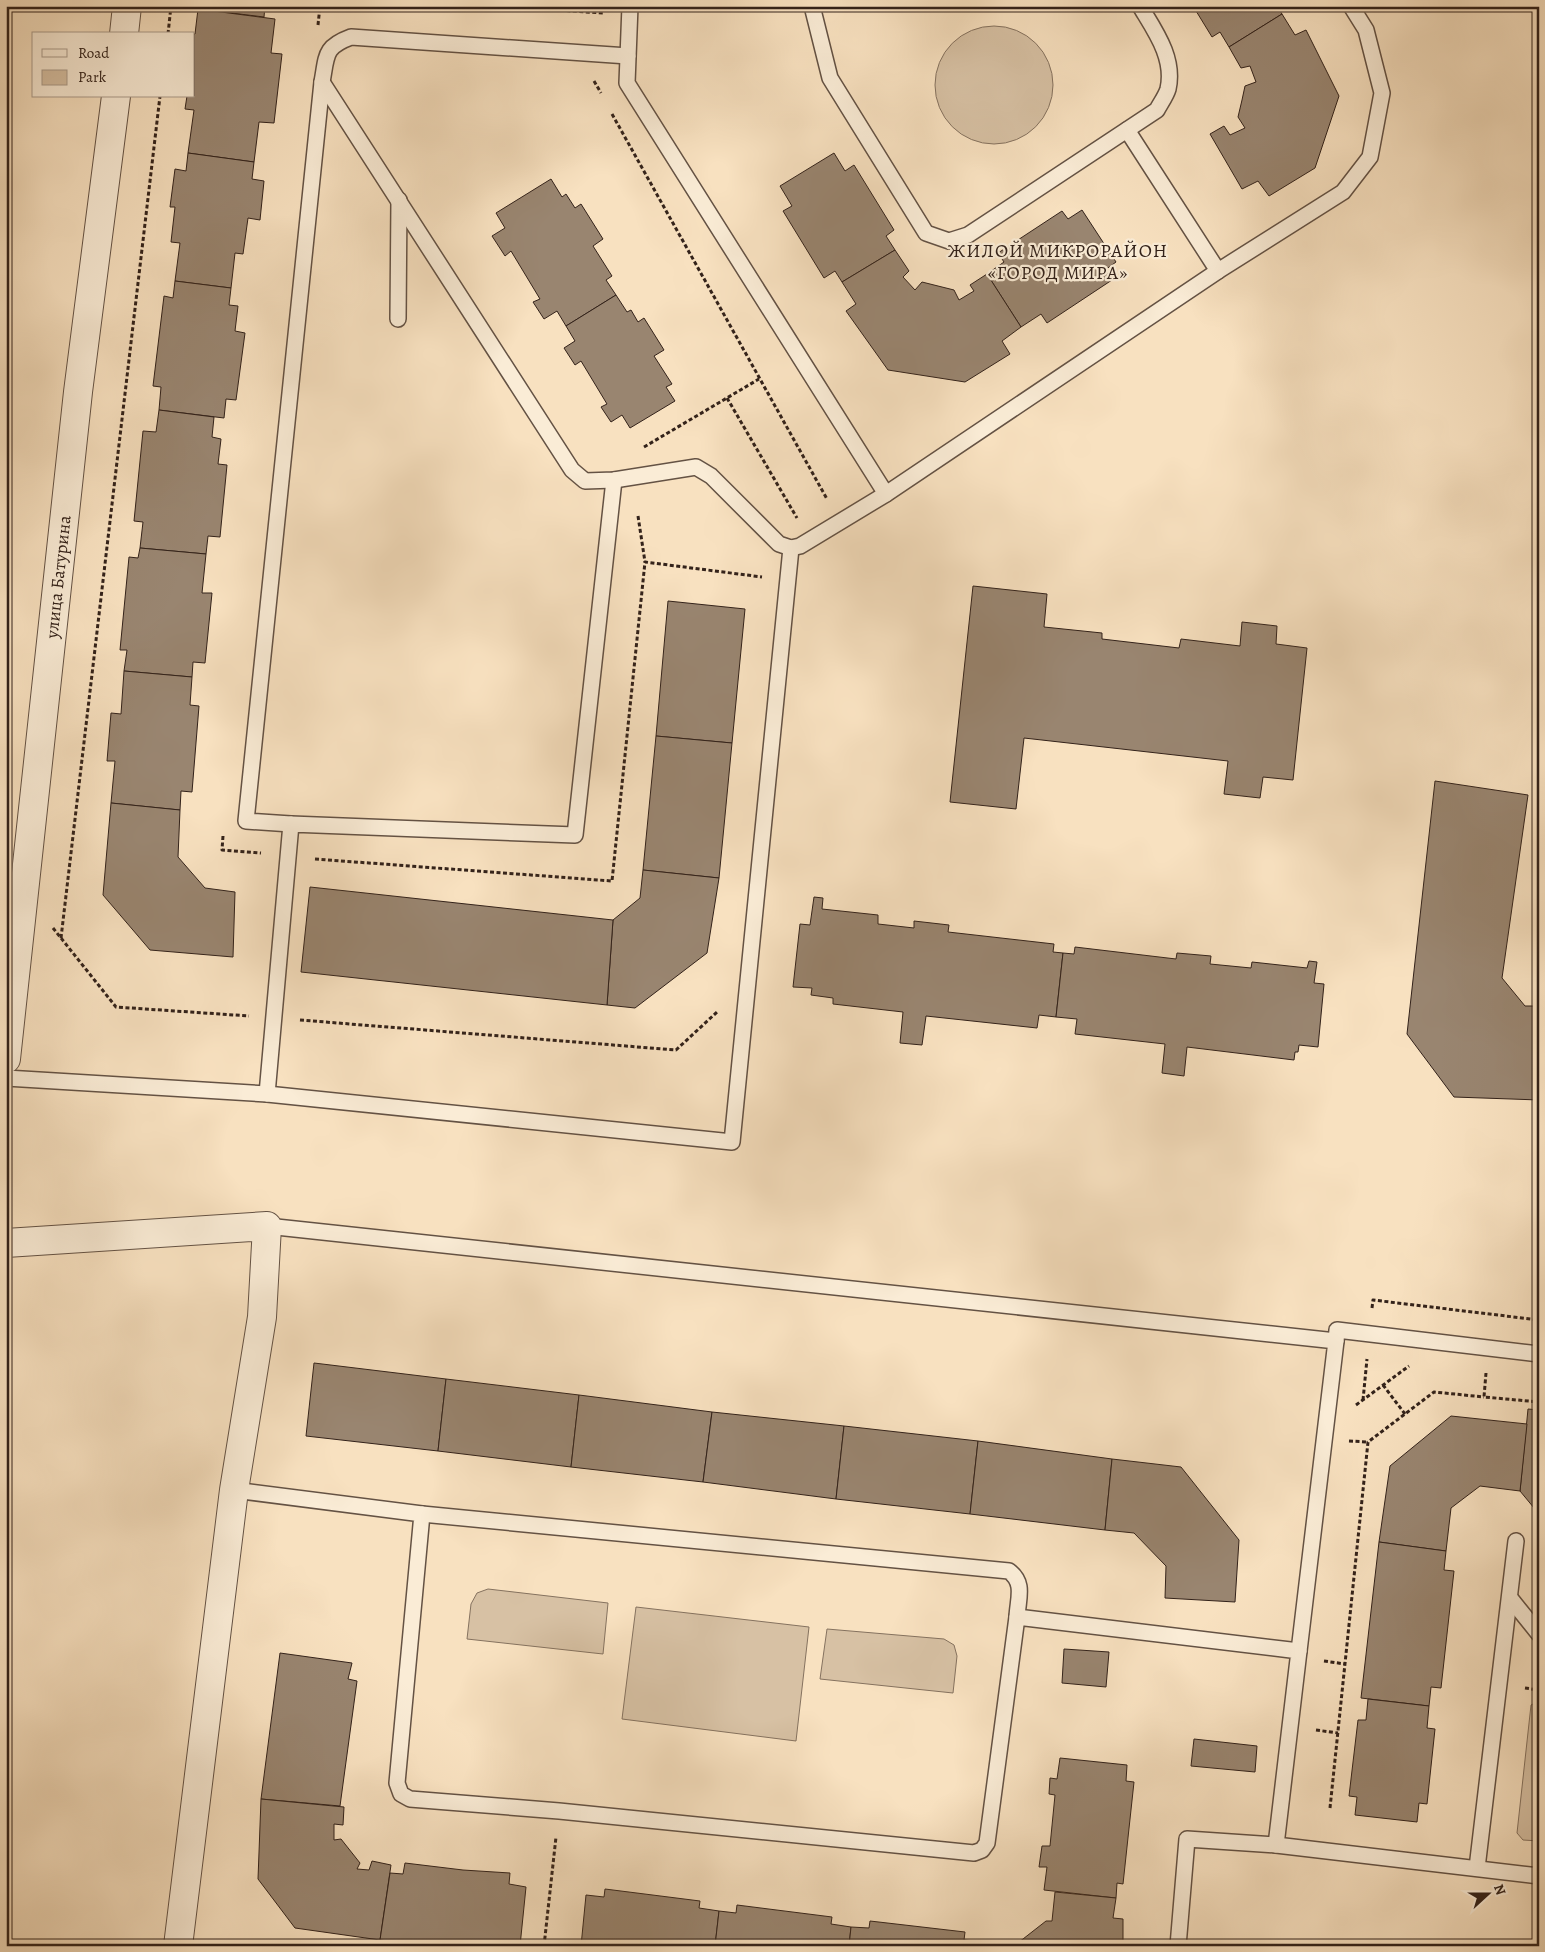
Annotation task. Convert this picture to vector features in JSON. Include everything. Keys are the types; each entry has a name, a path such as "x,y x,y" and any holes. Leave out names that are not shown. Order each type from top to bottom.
{"street":[{"path":"124,32 127,6"},
{"name":"улица Батурина","path":"6,1059 77,402 116,98"},
{"path":"6,1243 267,1226 262,1317 234,1490 178,1946"}],"lane":[{"path":"630,6 627,83 886,494"},
{"path":"812,6 830,78 926,233 949,241 968,235 1157,110 1168,91 1169,70 1162,43 1140,6"},
{"path":"322,82 572,470 584,481 614,480 696,467 711,476 779,544 791,548 800,546 886,494 1218,271 1343,192 1370,157 1382,93 1366,30 1351,6"},
{"path":"614,480 575,835 246,821 322,82 327,52 338,42 351,37 628,56"},
{"path":"1127,130 1218,271"},
{"path":"398,319 399,200"},
{"path":"6,1078 267,1094 732,1142 791,548"},
{"path":"267,1094 291,824"},
{"path":"267,1226 1336,1341"},
{"path":"1276,1845 1337,1330 1539,1354"},
{"path":"234,1490 422,1514 1009,1570 1016,1576 1020,1584 987,1843 982,1850 974,1853 559,1811 410,1799 401,1794 397,1783 422,1514"},
{"path":"1477,1868 1516,1541"},
{"path":"1510,1598 1539,1634"},
{"path":"1017,1617 1299,1651"},
{"path":"1178,1946 1187,1839 1276,1845 1539,1876"}],"path":[{"path":"168,32 171,6"},
{"path":"495,6 603,13"},
{"path":"603,6 594,81 604,98"},
{"path":"61,938 160,98"},
{"path":"608,106 839,522"},
{"path":"727,398 802,526"},
{"path":"313,859 612,881 644,562 788,580"},
{"path":"24,893 116,1007 676,1050 748,983"},
{"path":"1348,1410 1416,1361"},
{"path":"1484,1397 1486,1370 1495,1371"},
{"path":"1383,1385 1405,1414"},
{"path":"1346,1440 1368,1442 1434,1392 1539,1402"},
{"path":"1330,1808 1368,1442"},
{"path":"1320,1661 1345,1664"},
{"path":"1519,1688 1539,1690"},
{"path":"1313,1730 1338,1733"},
{"path":"544,1946 559,1811"}],"green space":[{"path":"994,26 1017,30 1036,43 1049,62 1053,85 1049,108 1036,127 1017,140 994,144 971,140 952,127 939,108 935,85 939,62 952,43 971,30"},
{"path":"488,1589 608,1603 603,1654 467,1639 471,1604 477,1593"},
{"path":"636,1607 809,1627 796,1741 622,1719"},
{"path":"827,1629 944,1639 954,1645 957,1656 953,1693 820,1679"},
{"path":"1539,1701 1539,1841 1523,1840 1517,1833 1531,1705"}],"building":[{"path":"199,6 265,6 264,17 198,9"},
{"path":"1193,6 1277,6 1282,14 1229,47 1220,32 1212,37"},
{"path":"198,9 275,19 271,53 282,54 274,123 259,122 254,162 188,153 194,110 185,109 187,98 195,98 195,34"},
{"path":"1282,14 1295,35 1306,30 1339,96 1315,168 1269,196 1258,181 1242,189 1210,134 1224,126 1230,135 1245,128 1238,117 1245,86 1256,82 1250,66 1241,68 1229,47"},
{"path":"188,153 254,162 252,179 264,181 260,220 248,218 243,254 235,253 231,288 175,281 180,243 171,242 175,207 170,207 175,169 186,171"},
{"path":"834,153 845,171 854,165 894,230 886,236 895,250 842,282 835,271 824,278 783,211 792,206 780,186"},
{"path":"551,179 562,197 566,194 575,208 581,204 603,239 593,246 612,276 606,280 616,295 566,326 557,311 544,319 533,302 540,299 511,251 505,256 492,236 505,228 496,213"},
{"path":"1082,210 1116,262 1105,270 1112,280 1047,323 1041,314 1021,327 987,274 1004,262 998,253 1062,211 1068,219"},
{"path":"895,250 909,271 903,277 915,290 922,282 954,290 959,300 974,291 970,285 987,274 1021,327 1002,341 1010,354 965,382 888,370 846,311 856,304 842,282"},
{"path":"175,281 231,288 229,305 238,306 235,331 245,333 236,400 226,399 224,418 159,410 161,387 153,386 164,296 173,298"},
{"path":"616,295 627,312 631,310 638,322 644,318 664,350 654,356 672,384 666,387 675,401 630,428 622,415 611,422 601,407 607,404 581,361 575,365 564,348 575,341 566,326"},
{"path":"159,410 214,417 212,437 221,439 218,464 227,465 220,537 208,536 206,554 140,548 143,522 134,521 143,431 156,432"},
{"path":"140,548 206,554 202,593 212,593 205,663 193,662 192,677 124,671 127,650 120,650 129,557 138,558"},
{"path":"973,586 1047,594 1044,627 1102,633 1102,639 1179,648 1181,639 1240,646 1242,622 1277,626 1276,644 1307,648 1293,780 1263,777 1260,798 1224,794 1228,761 1024,738 1016,809 950,802"},
{"path":"668,601 745,609 732,743 656,736"},
{"path":"124,671 192,677 190,705 199,706 192,792 181,791 180,810 111,803 115,761 107,761 111,713 121,714"},
{"path":"656,736 732,743 719,878 643,870"},
{"path":"1435,781 1528,795 1502,978 1525,1006 1539,1006 1539,1100 1454,1097 1407,1034"},
{"path":"111,803 180,810 178,857 205,888 235,892 233,957 150,950 103,895"},
{"path":"643,870 719,878 707,953 635,1008 607,1005 613,920 640,898"},
{"path":"310,887 613,920 607,1005 301,972"},
{"path":"814,897 823,898 822,909 878,915 878,924 914,928 914,921 949,925 948,932 1054,944 1053,952 1063,953 1056,1017 1039,1015 1037,1028 926,1016 922,1045 900,1043 903,1012 833,1004 833,998 811,995 812,988 793,987 800,924 810,925"},
{"path":"1075,947 1176,959 1177,953 1211,956 1210,964 1251,968 1252,962 1307,968 1309,961 1317,962 1314,983 1324,984 1318,1047 1299,1045 1298,1052 1295,1052 1294,1060 1187,1047 1184,1076 1162,1073 1165,1044 1075,1034 1077,1019 1056,1017 1063,953 1074,954"},
{"path":"314,1363 446,1379 438,1451 306,1436"},
{"path":"446,1379 579,1395 571,1467 438,1451"},
{"path":"579,1395 712,1412 703,1482 571,1467"},
{"path":"1528,1409 1539,1410 1539,1514 1520,1491"},
{"path":"712,1412 844,1426 836,1499 703,1482"},
{"path":"1451,1416 1527,1424 1520,1491 1480,1486 1451,1508 1446,1551 1379,1542 1390,1466"},
{"path":"844,1426 978,1441 970,1514 836,1499"},
{"path":"978,1441 1112,1459 1105,1530 970,1514"},
{"path":"1112,1459 1181,1467 1239,1540 1235,1602 1165,1598 1166,1566 1134,1533 1105,1530"},
{"path":"1379,1542 1446,1551 1444,1570 1454,1571 1441,1688 1431,1687 1429,1706 1361,1698"},
{"path":"1064,1649 1109,1652 1106,1687 1062,1683"},
{"path":"280,1653 352,1663 348,1679 357,1681 340,1806 261,1799"},
{"path":"1368,1699 1429,1706 1427,1728 1435,1729 1427,1804 1419,1803 1417,1822 1355,1815 1357,1797 1349,1796 1358,1720 1366,1720"},
{"path":"1194,1739 1257,1746 1255,1772 1191,1766"},
{"path":"1060,1758 1127,1765 1126,1781 1134,1782 1123,1884 1117,1883 1116,1898 1044,1890 1047,1867 1039,1867 1042,1846 1050,1846 1055,1795 1049,1794 1050,1778 1057,1779"},
{"path":"261,1799 344,1807 343,1825 334,1824 334,1840 341,1839 360,1863 357,1869 369,1870 372,1861 391,1865 380,1940 295,1928 258,1879"},
{"path":"405,1863 510,1873 509,1884 526,1887 520,1946 427,1946 380,1940 390,1873 403,1874"},
{"path":"605,1889 700,1901 699,1908 719,1911 715,1946 581,1946 586,1895 604,1897"},
{"path":"1055,1892 1116,1898 1113,1918 1123,1919 1123,1946 1014,1946 1046,1921 1052,1921"},
{"path":"737,1905 832,1917 831,1924 851,1927 849,1946 715,1946 719,1911 736,1913"},
{"path":"870,1921 965,1932 964,1940 984,1942 984,1946 849,1946 851,1927 869,1928"}],"district":[{"name":"ЖИЛОЙ МИКРОРАЙОН «ГОРОД МИРА»","path":"1058,262"}]}
